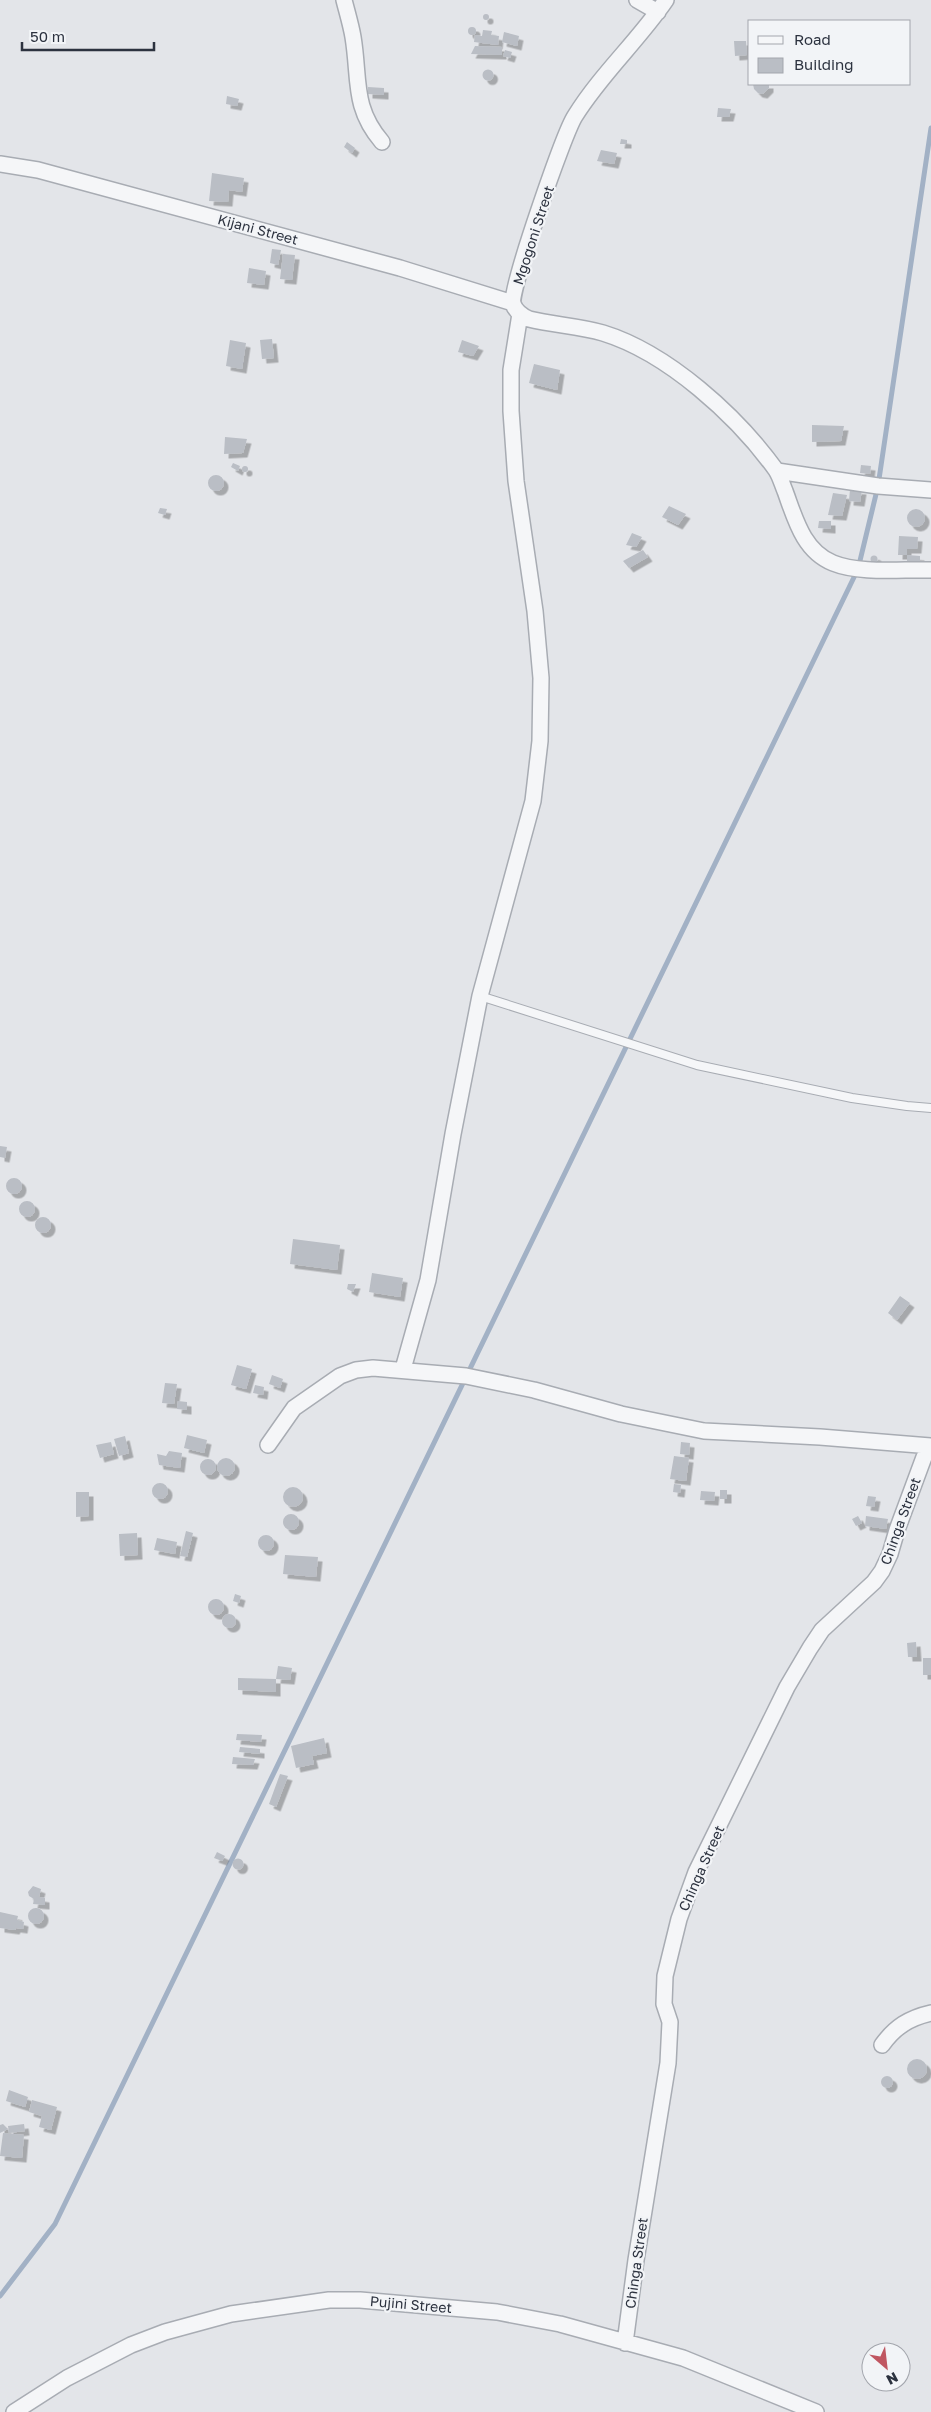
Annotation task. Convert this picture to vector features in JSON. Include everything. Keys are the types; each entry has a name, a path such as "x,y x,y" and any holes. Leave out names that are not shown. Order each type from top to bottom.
{"street":[{"path":"344,0 353,37 356,73 363,112 370,128 382,142"},
{"path":"637,0 662,6"},
{"name":"Mgogoni Street","path":"403,1369 428,1280 480,996 533,801 540,741 541,678 536,620 530,564 516,481 511,411 511,370 516,309 515,284 573,119 599,80 662,6"},
{"name":"Kijani Street","path":"0,164 38,170 400,268 516,309"},
{"path":"516,309 544,323 603,333 647,352 684,378 730,417 777,471 802,537 817,553 833,563 858,569 931,570"},
{"path":"777,471 878,486 931,490"},
{"path":"268,1445 294,1408 340,1376 356,1370 373,1368 403,1369 466,1376 524,1388 621,1414 704,1431 820,1437 931,1447"},
{"name":"Chinga Street","path":"625,2343 636,2260 668,2063 670,2022 664,2004 665,1976 679,1919 696,1872 787,1687 822,1630 874,1582 882,1571 890,1554 924,1457 931,1447"},
{"path":"882,2046 899,2026 910,2019 931,2013"},
{"name":"Pujini Street","path":"14,2412 67,2378 131,2345 166,2332 231,2314 329,2300 392,2301 497,2312 560,2324 692,2361 816,2412"}],"lane":[{"path":"480,996 697,1065 852,1098 931,1108"}],"building":[{"path":"486,14 489,17 486,20 483,17"},
{"path":"472,27 476,31 472,35 468,31"},
{"path":"483,30 492,31 491,35 499,36 498,45 474,42 475,35 482,36"},
{"path":"504,32 519,36 517,46 502,42"},
{"path":"734,41 746,41 747,55 735,56"},
{"path":"475,46 502,47 502,55 471,54"},
{"path":"505,50 512,52 510,58 503,56"},
{"path":"488,69 494,75 488,81 482,75"},
{"path":"753,85 769,85 769,88 763,94 758,93"},
{"path":"368,87 384,88 384,95 368,94"},
{"path":"227,96 239,99 237,106 226,104"},
{"path":"718,108 731,109 729,117 717,117"},
{"path":"621,139 627,140 627,144 620,144"},
{"path":"347,142 355,148 352,153 344,147"},
{"path":"601,150 617,153 614,164 597,161"},
{"path":"212,173 244,178 242,192 229,190 228,202 209,201"},
{"path":"272,249 281,250 278,265 270,263"},
{"path":"283,254 295,255 292,280 280,279"},
{"path":"249,268 266,271 264,285 247,283"},
{"path":"272,339 274,358 262,359 260,340"},
{"path":"230,340 246,343 242,369 226,366"},
{"path":"462,340 479,346 473,356 458,352"},
{"path":"534,364 560,370 557,390 529,383"},
{"path":"812,425 844,426 841,441 812,442"},
{"path":"225,437 247,439 243,453 224,454"},
{"path":"233,463 240,466 238,471 231,467"},
{"path":"861,465 871,466 870,474 860,473"},
{"path":"245,466 248,469 245,472 242,469"},
{"path":"216,475 222,477 224,483 222,489 216,491 210,489 208,483 210,477"},
{"path":"850,489 862,490 860,502 849,501"},
{"path":"833,493 847,495 842,516 828,515"},
{"path":"669,506 686,514 678,525 662,517"},
{"path":"160,508 167,509 165,515 158,513"},
{"path":"916,509 922,512 925,518 922,524 916,527 910,524 907,518 910,512"},
{"path":"819,521 831,521 831,529 818,528"},
{"path":"632,533 642,537 636,547 626,545"},
{"path":"899,536 918,537 917,549 907,549 907,555 898,555"},
{"path":"643,550 648,557 629,568 623,561"},
{"path":"874,555 878,559 874,563 870,559"},
{"path":"907,555 920,556 920,566 907,566"},
{"path":"0,1146 7,1147 5,1158 0,1157"},
{"path":"14,1178 20,1180 22,1186 20,1192 14,1194 8,1192 6,1186 8,1180"},
{"path":"27,1201 33,1203 35,1209 33,1215 27,1217 21,1215 19,1209 21,1203"},
{"path":"43,1217 49,1219 51,1225 49,1231 43,1233 37,1231 35,1225 37,1219"},
{"path":"293,1239 340,1245 337,1270 290,1264"},
{"path":"372,1273 403,1278 400,1297 369,1292"},
{"path":"348,1284 356,1284 353,1292 347,1289"},
{"path":"900,1296 910,1303 897,1320 888,1313"},
{"path":"237,1365 252,1369 246,1389 231,1385"},
{"path":"272,1375 283,1379 280,1388 269,1384"},
{"path":"165,1383 177,1384 174,1404 162,1403"},
{"path":"255,1385 264,1387 263,1395 253,1393"},
{"path":"178,1401 187,1402 187,1410 177,1409"},
{"path":"187,1435 207,1440 204,1453 184,1448"},
{"path":"125,1436 129,1453 119,1456 114,1439"},
{"path":"111,1442 114,1454 100,1458 96,1445"},
{"path":"681,1442 690,1443 689,1455 680,1454"},
{"path":"169,1451 182,1453 180,1468 159,1465 157,1454 166,1456"},
{"path":"674,1456 689,1458 686,1481 670,1479"},
{"path":"226,1458 232,1461 235,1467 232,1473 226,1476 220,1473 217,1467 220,1461"},
{"path":"208,1459 214,1461 216,1467 214,1473 208,1475 202,1473 200,1467 202,1461"},
{"path":"160,1483 166,1485 168,1491 166,1497 160,1499 154,1497 152,1491 154,1485"},
{"path":"674,1484 681,1485 680,1493 673,1492"},
{"path":"293,1487 300,1490 303,1497 300,1504 293,1507 286,1504 283,1497 286,1490"},
{"path":"720,1490 727,1490 727,1499 720,1499"},
{"path":"701,1491 715,1492 714,1501 700,1500"},
{"path":"76,1492 89,1492 89,1516 76,1517"},
{"path":"868,1496 876,1497 874,1507 866,1506"},
{"path":"291,1514 297,1516 299,1522 297,1528 291,1530 285,1528 283,1522 285,1516"},
{"path":"858,1516 862,1523 856,1526 852,1519"},
{"path":"866,1516 888,1519 886,1529 865,1526"},
{"path":"186,1531 193,1533 187,1557 180,1556"},
{"path":"137,1533 138,1555 120,1556 119,1534"},
{"path":"266,1535 272,1537 274,1543 272,1549 266,1551 260,1549 258,1543 260,1537"},
{"path":"157,1538 177,1542 175,1554 154,1550"},
{"path":"285,1555 318,1557 316,1577 283,1574"},
{"path":"235,1594 241,1596 239,1603 233,1601"},
{"path":"216,1599 222,1601 224,1607 222,1613 216,1615 210,1613 208,1607 210,1601"},
{"path":"226,1614 232,1614 236,1621 232,1628 226,1628 222,1624 222,1618"},
{"path":"916,1642 917,1657 908,1657 907,1643"},
{"path":"923,1658 931,1658 931,1675 923,1675"},
{"path":"278,1666 292,1668 290,1680 276,1679"},
{"path":"238,1678 276,1679 276,1692 238,1690"},
{"path":"237,1734 262,1735 261,1742 236,1740"},
{"path":"324,1738 327,1753 312,1756 314,1764 296,1768 291,1746"},
{"path":"240,1747 260,1749 260,1754 239,1752"},
{"path":"233,1757 255,1759 253,1765 232,1764"},
{"path":"280,1774 288,1776 276,1807 269,1804"},
{"path":"217,1852 225,1856 222,1861 214,1858"},
{"path":"236,1859 240,1859 243,1864 242,1868 236,1869 233,1866 233,1862"},
{"path":"33,1886 41,1889 39,1897 45,1898 45,1905 33,1904 34,1899 29,1896 28,1892"},
{"path":"36,1908 42,1910 44,1916 42,1922 36,1924 30,1922 28,1916 30,1910"},
{"path":"0,1912 18,1916 17,1920 24,1922 23,1929 0,1928"},
{"path":"917,2059 924,2062 927,2069 924,2076 917,2079 910,2076 907,2069 910,2062"},
{"path":"889,2076 892,2077 892,2087 885,2088 882,2087 881,2080 882,2077"},
{"path":"9,2090 28,2097 25,2107 6,2101"},
{"path":"32,2100 57,2107 51,2130 39,2127 42,2116 29,2112"},
{"path":"3,2124 8,2129 0,2133 0,2125"},
{"path":"24,2124 25,2131 9,2133 8,2126"},
{"path":"3,2133 24,2135 22,2158 0,2156"}],"waterway":[{"path":"0,2296 55,2224 858,569 878,486 931,128"}]}
